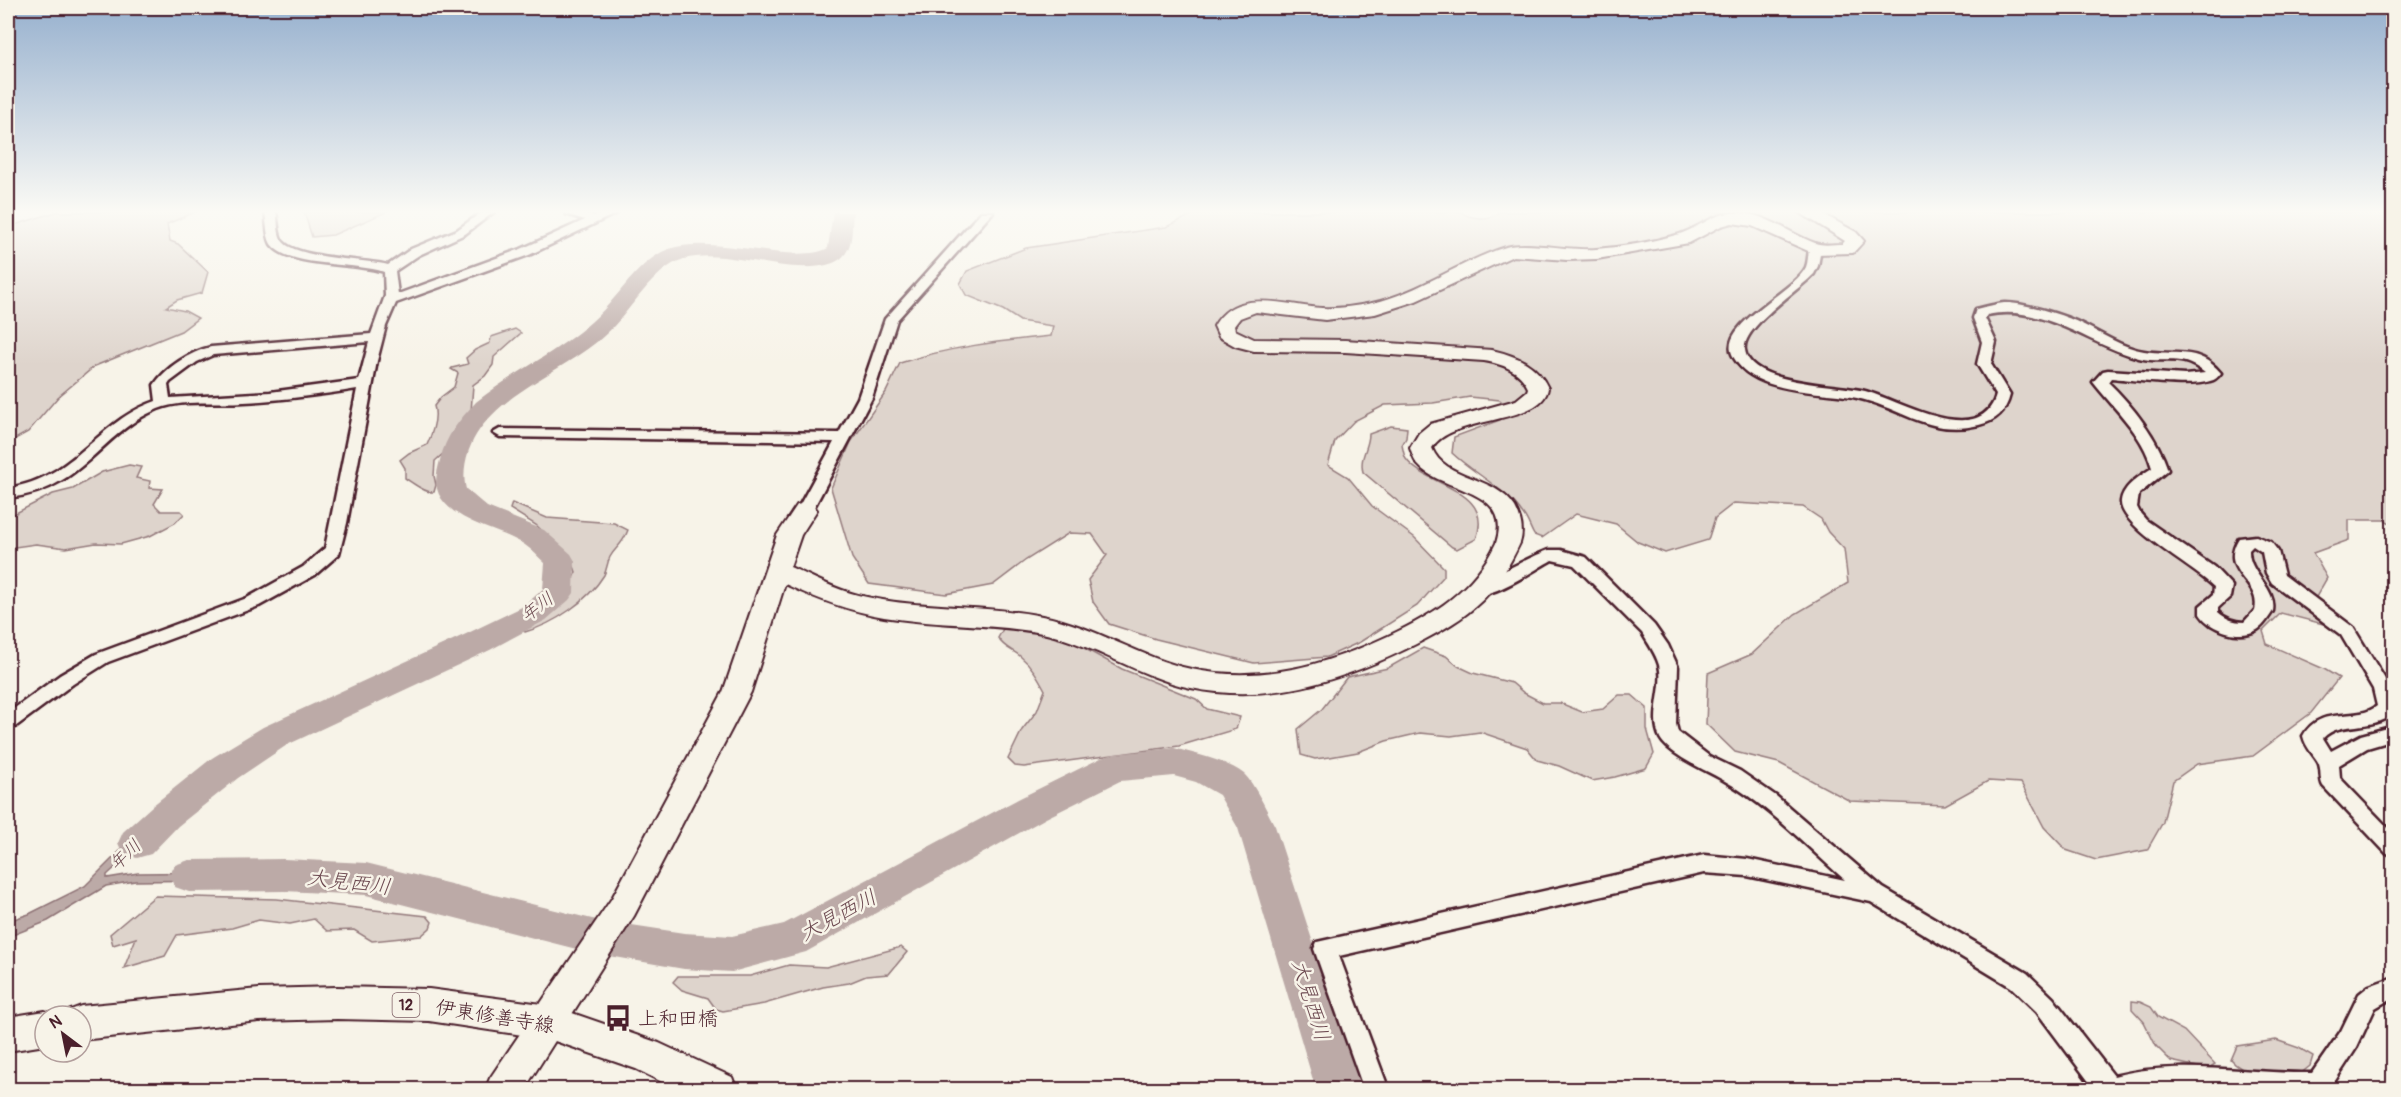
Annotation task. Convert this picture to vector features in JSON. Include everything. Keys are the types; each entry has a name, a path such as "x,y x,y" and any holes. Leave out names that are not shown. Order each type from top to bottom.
{"main road":[{"name":"伊東修善寺線","path":"93,1022 259,1005 337,1003 429,1005 549,1022 646,1055 718,1089"},
{"path":"8,1034 33,1030"}],"street":[{"path":"351,263 389,270 399,263"},
{"path":"393,300 494,263"},
{"path":"503,1089 623,907 737,692 789,535 805,510 865,398 891,319 944,263"},
{"path":"777,571 859,604 1044,625 1107,647 1178,676 1211,682 1250,685 1323,673 1370,654 1449,615 1479,590 1503,554 1510,538 1510,518 1498,499 1480,487 1437,469 1425,459 1421,448 1427,438 1438,429 1531,400 1537,394 1538,388 1531,374 1507,359 1484,355 1345,346 1268,346 1242,342 1226,333 1224,326 1230,316 1245,308 1256,306 1325,314 1375,308 1409,297 1485,263"},
{"path":"1812,263 1811,270 1745,330 1737,344 1737,351 1749,366 1784,384 1863,395 1909,415 1942,425 1969,424 1990,417 2000,406 2002,395 1984,364 1989,342 1978,318 1981,312 2004,307 2078,326 2109,344 2144,355 2180,355 2201,363 2214,374 2207,378 2185,379 2108,374 2100,382 2114,396 2155,452 2160,470 2137,484 2131,493 2129,508 2132,516 2208,571 2223,586 2221,597 2209,606 2209,614 2215,620 2242,628 2250,626 2264,611 2264,598 2247,573 2241,559 2241,546 2253,540 2260,542 2270,551 2274,573 2278,579 2347,631 2382,689 2386,708 2380,716 2330,721 2320,727 2313,736 2315,745 2328,762 2330,781 2394,848"},
{"path":"8,722 101,659 255,601 322,561 333,550 376,337 393,300 393,286 389,270"},
{"path":"163,403 161,385 165,379 206,352 376,337"},
{"path":"8,493 35,488 58,478 138,415 163,403 256,397 366,383"},
{"path":"500,433 844,438"},
{"path":"1479,590 1549,555 1561,555 1580,561 1648,629 1659,645 1669,667 1666,724 1670,736 1702,761 1733,776 1769,802 1875,894 2019,980 2045,1005 2106,1089 2178,1080 2286,1086 2318,1084 2349,1039 2367,1001 2378,993 2394,987"},
{"path":"2328,762 2358,742 2380,735 2394,734"},
{"path":"1377,1089 1325,949 1704,864 1726,864 1852,892 1875,894"}],"shaded area":[{"path":"8,263 199,263 208,272 202,293 177,300 166,307 185,311 198,318 181,331 95,366 58,397 28,432 8,443"},
{"path":"987,263 2393,263 2393,524 2384,520 2349,520 2349,540 2313,553 2327,578 2316,597 2323,624 2281,613 2263,631 2267,644 2339,678 2311,713 2253,756 2197,764 2173,781 2163,822 2147,850 2096,860 2066,850 2044,827 2021,783 1988,781 1945,805 1850,801 1779,763 1735,752 1706,724 1708,673 1752,654 1795,614 1848,583 1844,549 1828,532 1821,519 1803,507 1734,503 1715,518 1708,540 1665,553 1638,542 1616,524 1576,514 1542,538 1534,535 1525,516 1509,497 1452,453 1454,437 1500,420 1508,409 1500,400 1470,397 1433,403 1385,405 1354,421 1335,441 1328,465 1348,477 1372,506 1414,537 1444,568 1444,576 1417,606 1360,642 1327,657 1254,663 1156,639 1109,624 1093,602 1088,580 1107,555 1092,534 1069,533 1026,560 993,585 946,594 869,584 852,558 831,488 851,442 886,392 900,363 956,349 1051,336 1053,326 1020,321 1003,310 966,295 960,284 967,271"},
{"path":"515,329 521,333 494,357 493,365 485,376 473,385 471,412 450,439 446,451 435,461 434,492 423,489 405,478 405,468 400,460 427,445 435,421 434,406 454,387 458,373 451,369 468,364 466,358 475,350 490,343 491,337"},
{"path":"1391,426 1407,428 1406,438 1402,445 1406,459 1428,476 1456,491 1476,509 1479,522 1476,539 1457,549 1452,547 1363,472 1362,462 1369,434"},
{"path":"129,465 141,467 136,478 150,481 149,488 163,489 154,504 161,511 181,511 184,514 175,523 150,536 121,544 96,543 66,548 36,544 8,548 8,517 53,494 73,489 102,472"},
{"path":"512,503 547,518 614,523 628,530 610,557 604,575 589,594 559,617 525,632 518,628 537,617 559,599 576,572 571,558 536,525 510,509"},
{"path":"1003,629 1029,629 1071,641 1122,669 1196,699 1207,709 1240,717 1236,729 1179,746 1024,767 1015,766 1008,759 1022,730 1037,711 1045,690 1028,664 1000,641 998,638"},
{"path":"1423,648 1446,656 1458,666 1473,673 1512,683 1524,693 1543,703 1560,703 1582,712 1603,709 1619,695 1632,695 1647,708 1647,729 1654,754 1646,768 1592,781 1559,766 1537,760 1527,748 1480,732 1451,736 1420,733 1386,741 1358,752 1315,759 1301,755 1298,729 1322,709 1347,677 1388,668"},
{"path":"155,896 277,899 427,916 432,922 430,928 421,936 372,941 354,930 327,931 314,919 290,924 259,920 232,928 177,935 165,956 124,968 136,938 113,945 110,934"},
{"path":"901,947 907,952 889,974 866,976 849,983 823,987 764,1004 723,1011 716,1009 708,998 682,990 673,982 678,976 750,976 789,965 826,967"},
{"path":"2132,1001 2151,1007 2158,1017 2184,1031 2215,1064 2207,1069 2171,1061 2156,1046 2144,1022 2132,1009"},
{"path":"2276,1040 2313,1056 2310,1066 2301,1073 2263,1074 2245,1070 2231,1060 2237,1046"}],"water":[{"path":"164,812 172,815 107,875 107,878 138,873 232,872 227,880 135,881 106,886 48,921 8,937 8,921 29,914 85,886 134,837"}],"waterway":[{"name":"年川","path":"137,843 165,816 225,768 275,736 478,642 535,613 558,593 560,561 545,546 529,534 477,513 452,491 450,475 456,446 470,424 485,407 522,380 581,343 607,321 645,277 661,263"},
{"name":"大見西川","path":"189,876 284,875 366,879 592,936 684,951 732,954 792,940 1033,808 1114,768 1174,762 1207,771 1232,785 1256,826 1339,1090"}],"place":[{"name":"上和田橋","path":"618,1018"}]}
